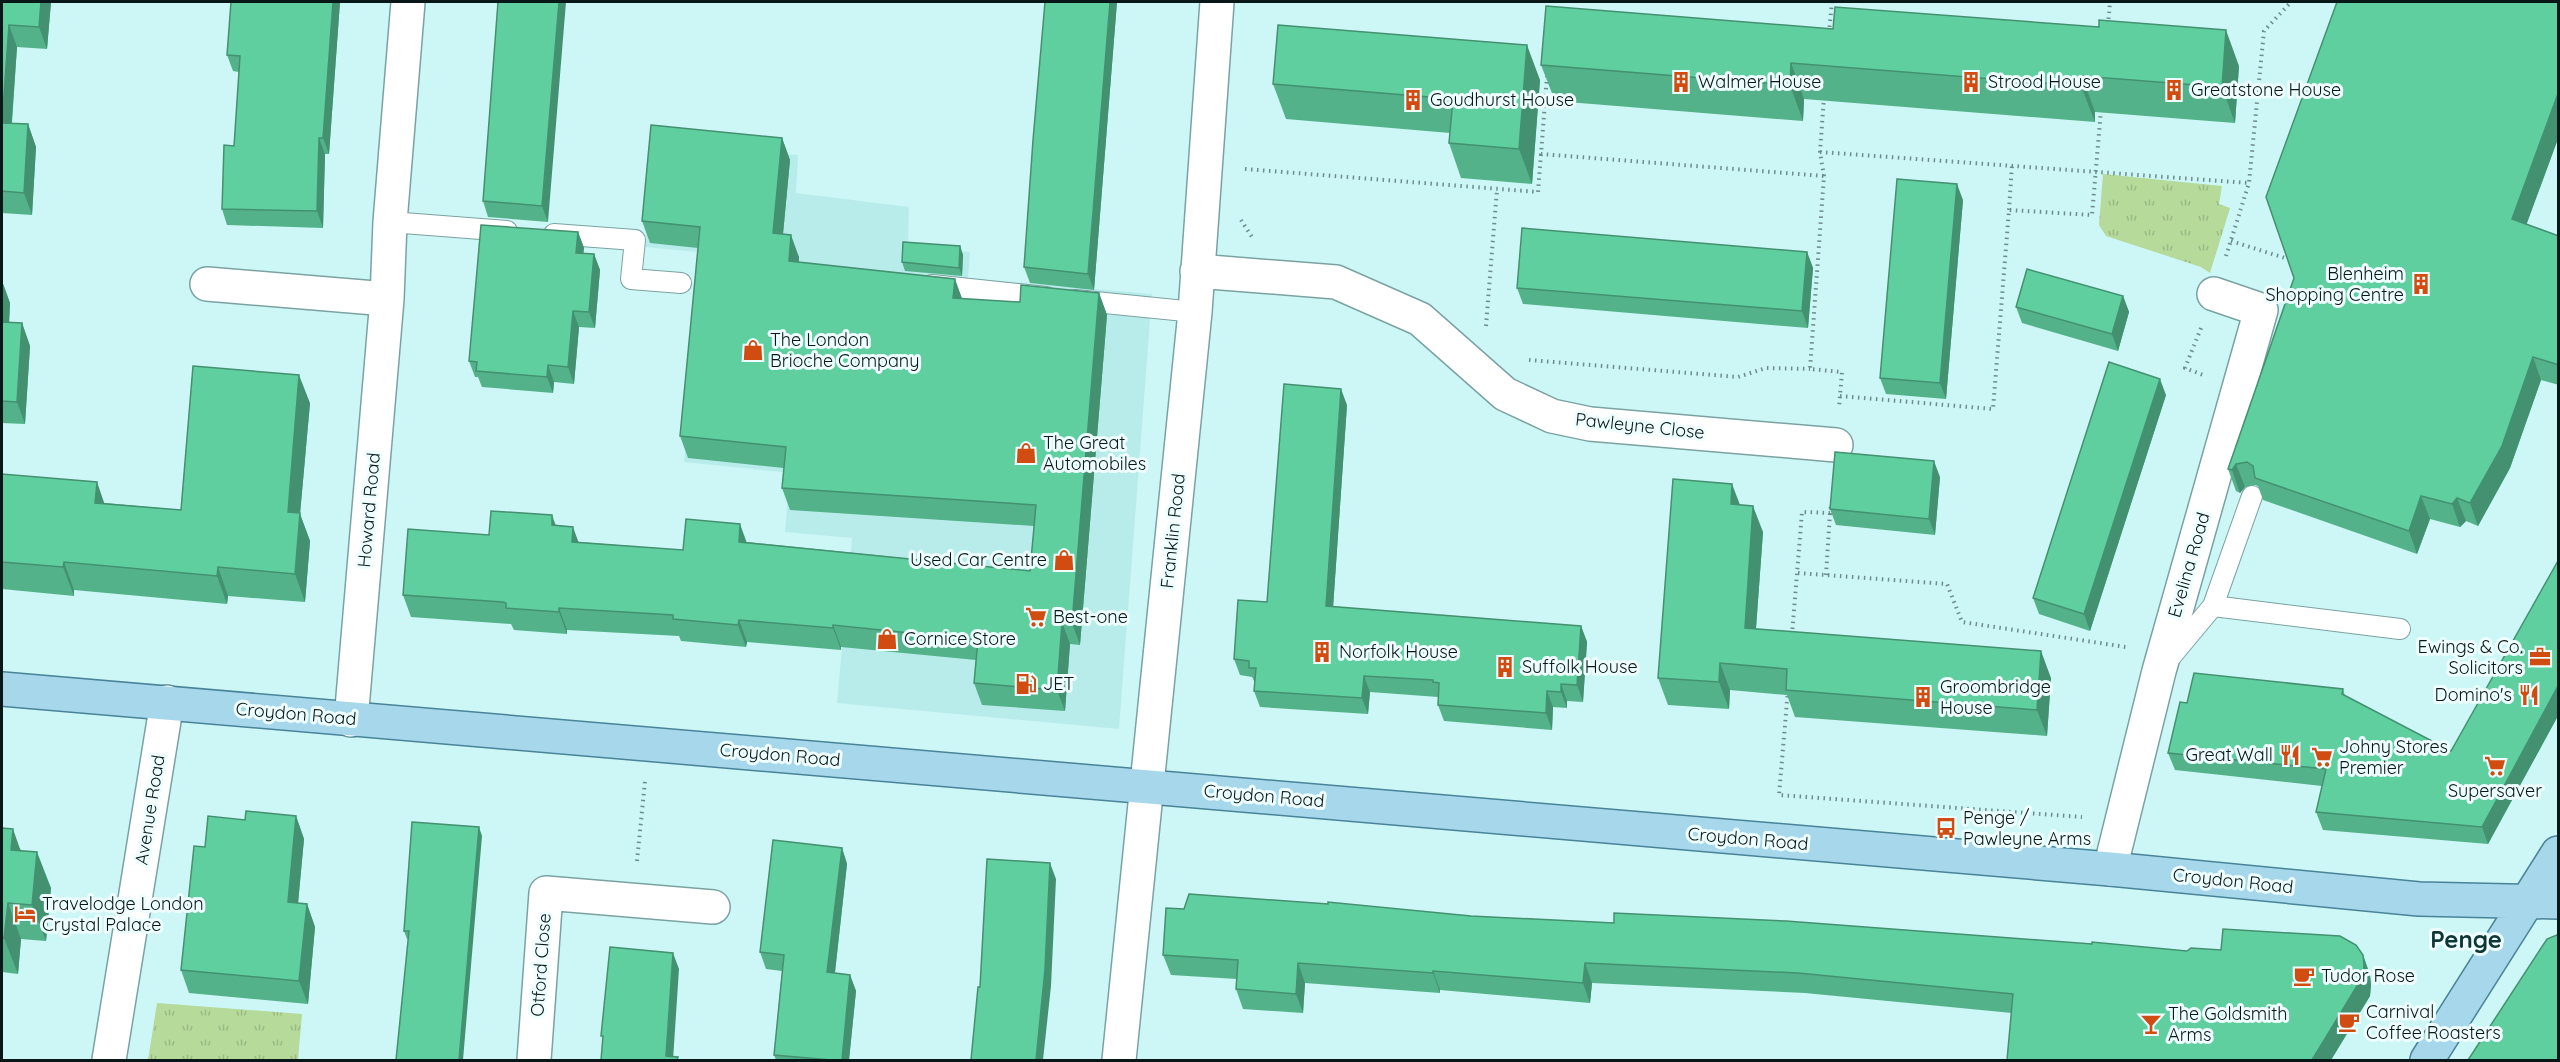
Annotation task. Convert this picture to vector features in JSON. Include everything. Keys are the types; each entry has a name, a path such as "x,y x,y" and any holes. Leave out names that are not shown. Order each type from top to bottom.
{"main road":[{"name":"Croydon Road","path":"2,689 2110,869 2419,899 2543,902"},
{"path":"2427,1060 2543,902 2559,854"}],"street":[{"name":"Howard Road","path":"351,720 387,299 390,222 408,2"},
{"name":"Franklin Road","path":"1119,1060 1195,312 1217,2"},
{"name":"Pawleyne Close","path":"1197,271 1336,282 1420,319 1505,394 1552,416 1590,424 1836,445"},
{"path":"207,284 387,299"},
{"name":"Evelina Road","path":"2110,869 2159,671 2261,310 2214,294"},
{"name":"Avenue Road","path":"110,1060 167,702"},
{"name":"Otford Close","path":"534,1060 546,893 713,907"}],"lane":[{"path":"390,222 634,240 631,279 681,283"},
{"path":"918,284 1195,312"},
{"path":"2159,671 2213,606 2252,496"},
{"path":"2213,606 2400,629"}],"path":[{"path":"1829,36 1832,2"},
{"path":"2107,36 2110,2"},
{"path":"2207,376 2185,368 2214,294 2249,183 2264,31 2291,2"},
{"path":"1243,169 1538,192 1547,72"},
{"path":"1810,369 1824,176 1820,152 1825,94"},
{"path":"2010,210 2092,214 2101,104"},
{"path":"1820,152 2249,183"},
{"path":"1541,154 1824,176"},
{"path":"1840,396 1993,409 2012,165"},
{"path":"1485,334 1497,189"},
{"path":"2231,241 2288,259"},
{"path":"1525,360 1738,377 1766,368 1842,372 1826,575"},
{"path":"1792,637 1802,512 1830,513"},
{"path":"1798,573 1947,584 1962,622 2129,648"},
{"path":"1789,681 1779,795 2090,818"},
{"path":"633,900 649,743"}],"shaded area":[{"path":"655,142 798,155 796,193 909,207 908,248 970,252 968,278 1152,294 1119,729 837,703 852,538 785,532 790,473 684,462 709,253 645,247"}],"green space":[{"path":"2103,174 2222,186 2219,204 2230,208 2210,273 2201,267 2106,236 2099,225"},
{"path":"157,1003 302,1014 298,1060 148,1060"}],"building":[{"path":"2,2 41,2 39,27 9,25 2,123"},
{"path":"231,2 333,2 323,138 319,138 317,211 222,209 224,145 234,146 240,56 227,55"},
{"path":"498,2 559,2 542,206 483,201"},
{"path":"1045,2 1110,2 1088,274 1024,267"},
{"name":"Blenheim Shopping Centre","path":"2337,2 2559,2 2559,91 2512,219 2559,236 2559,365 2533,357 2502,446 2470,503 2457,498 2452,504 2421,496 2409,531 2255,478 2253,466 2247,462 2236,464 2232,470 2228,469 2294,278 2266,197"},
{"path":"1546,6 1833,29 1835,7 2099,27 2099,20 2226,30 2222,87 2082,76 2081,86 1791,63 1790,85 1541,65"},
{"path":"1278,25 1527,45 1519,149 1449,143 1453,99 1273,84"},
{"path":"2,123 28,124 24,193 2,191"},
{"path":"651,125 782,138 773,233 791,235 789,261 955,279 953,298 1020,302 1021,285 1099,293 1072,623 1062,622 1057,690 974,683 978,640 833,625 833,628 739,620 738,625 673,619 673,615 559,608 559,612 506,608 506,603 503,602 403,595 408,529 489,535 491,511 552,515 552,525 573,527 572,542 683,550 686,519 740,524 739,542 1030,571 1036,505 782,488 786,447 680,436 700,227 642,221"},
{"path":"1897,179 1957,184 1940,383 1880,378"},
{"path":"481,225 578,232 576,253 594,254 589,312 573,311 568,367 548,365 547,377 476,371 477,362 469,361"},
{"path":"1522,228 1807,252 1802,311 1517,288"},
{"path":"903,242 960,246 959,268 902,262"},
{"path":"2027,269 2123,296 2112,334 2016,307"},
{"path":"2,322 22,323 17,402 2,401"},
{"path":"2109,362 2160,379 2084,614 2033,598"},
{"path":"193,366 299,375 288,512 300,513 295,574 218,567 217,576 64,562 63,567 2,562 2,474 97,482 95,503 181,510"},
{"path":"1284,384 1341,389 1326,606 1581,626 1577,685 1561,684 1561,692 1547,691 1546,713 1438,705 1439,683 1433,680 1364,676 1362,698 1254,691 1256,668 1249,668 1249,661 1234,659 1238,600 1267,602"},
{"path":"1835,452 1934,461 1929,519 1830,509"},
{"path":"1673,479 1732,484 1731,504 1753,506 1745,628 2041,651 2037,710 1786,690 1787,669 1720,663 1719,682 1658,678"},
{"path":"2559,559 2559,684 2482,827 2316,812 2326,769 2168,753 2180,702 2187,703 2194,673 2343,689 2342,694 2451,751"},
{"path":"246,811 296,816 288,902 307,904 299,981 181,970 194,846 205,847 208,816 245,820"},
{"path":"412,822 479,827 459,1060 396,1060 409,931 404,931"},
{"path":"2,828 13,829 11,850 37,852 32,905 8,903 4,938 2,937"},
{"path":"773,840 842,848 827,972 850,975 842,1060 774,1055 784,955 760,952"},
{"path":"987,859 1050,863 1045,969 1036,1060 971,1060 978,987 980,987"},
{"path":"1189,894 1328,904 1328,902 1471,916 1614,923 1614,913 1786,921 2092,944 2092,942 2187,951 2191,948 2221,950 2223,929 2340,936 2356,945 2363,955 2364,965 2363,976 2312,1060 2007,1060 2013,994 1798,973 1585,963 1583,983 1298,963 1296,994 1236,989 1238,960 1163,955 1166,908 1184,909"},
{"path":"2559,934 2559,1060 2468,1060 2547,939"},
{"path":"610,947 673,953 666,1056 678,1057 677,1060 601,1060 603,1036 601,1036"}],"place":[{"name":"Walmer House","path":"1681,82"},
{"name":"Strood House","path":"1971,82"},
{"name":"Greatstone House","path":"2174,90"},
{"name":"Goudhurst House","path":"1413,100"},
{"name":"Blenheim Shopping Centre","path":"2421,284"},
{"name":"The London Brioche Company","path":"753,350"},
{"name":"The Great Automobiles","path":"1026,453"},
{"name":"Used Car Centre","path":"1064,560"},
{"name":"Best-one","path":"1036,617"},
{"name":"Cornice Store","path":"887,639"},
{"name":"Norfolk House","path":"1322,652"},
{"name":"Ewings & Co. Solicitors","path":"2540,657"},
{"name":"Suffolk House","path":"1505,667"},
{"name":"JET","path":"1026,684"},
{"name":"Domino's","path":"2529,695"},
{"name":"Groombridge House","path":"1923,697"},
{"name":"Great Wall","path":"2290,755"},
{"name":"Johny Stores Premier","path":"2322,757"},
{"name":"Supersaver","path":"2495,766"},
{"name":"Penge / Pawleyne Arms","path":"1946,828"},
{"name":"Travelodge London Crystal Palace","path":"25,914"},
{"name":"Tudor Rose","path":"2304,976"},
{"name":"Carnival Coffee Roasters","path":"2349,1022"},
{"name":"The Goldsmith Arms","path":"2151,1024"}],"district":[{"name":"Penge","path":"2466,940"}]}
